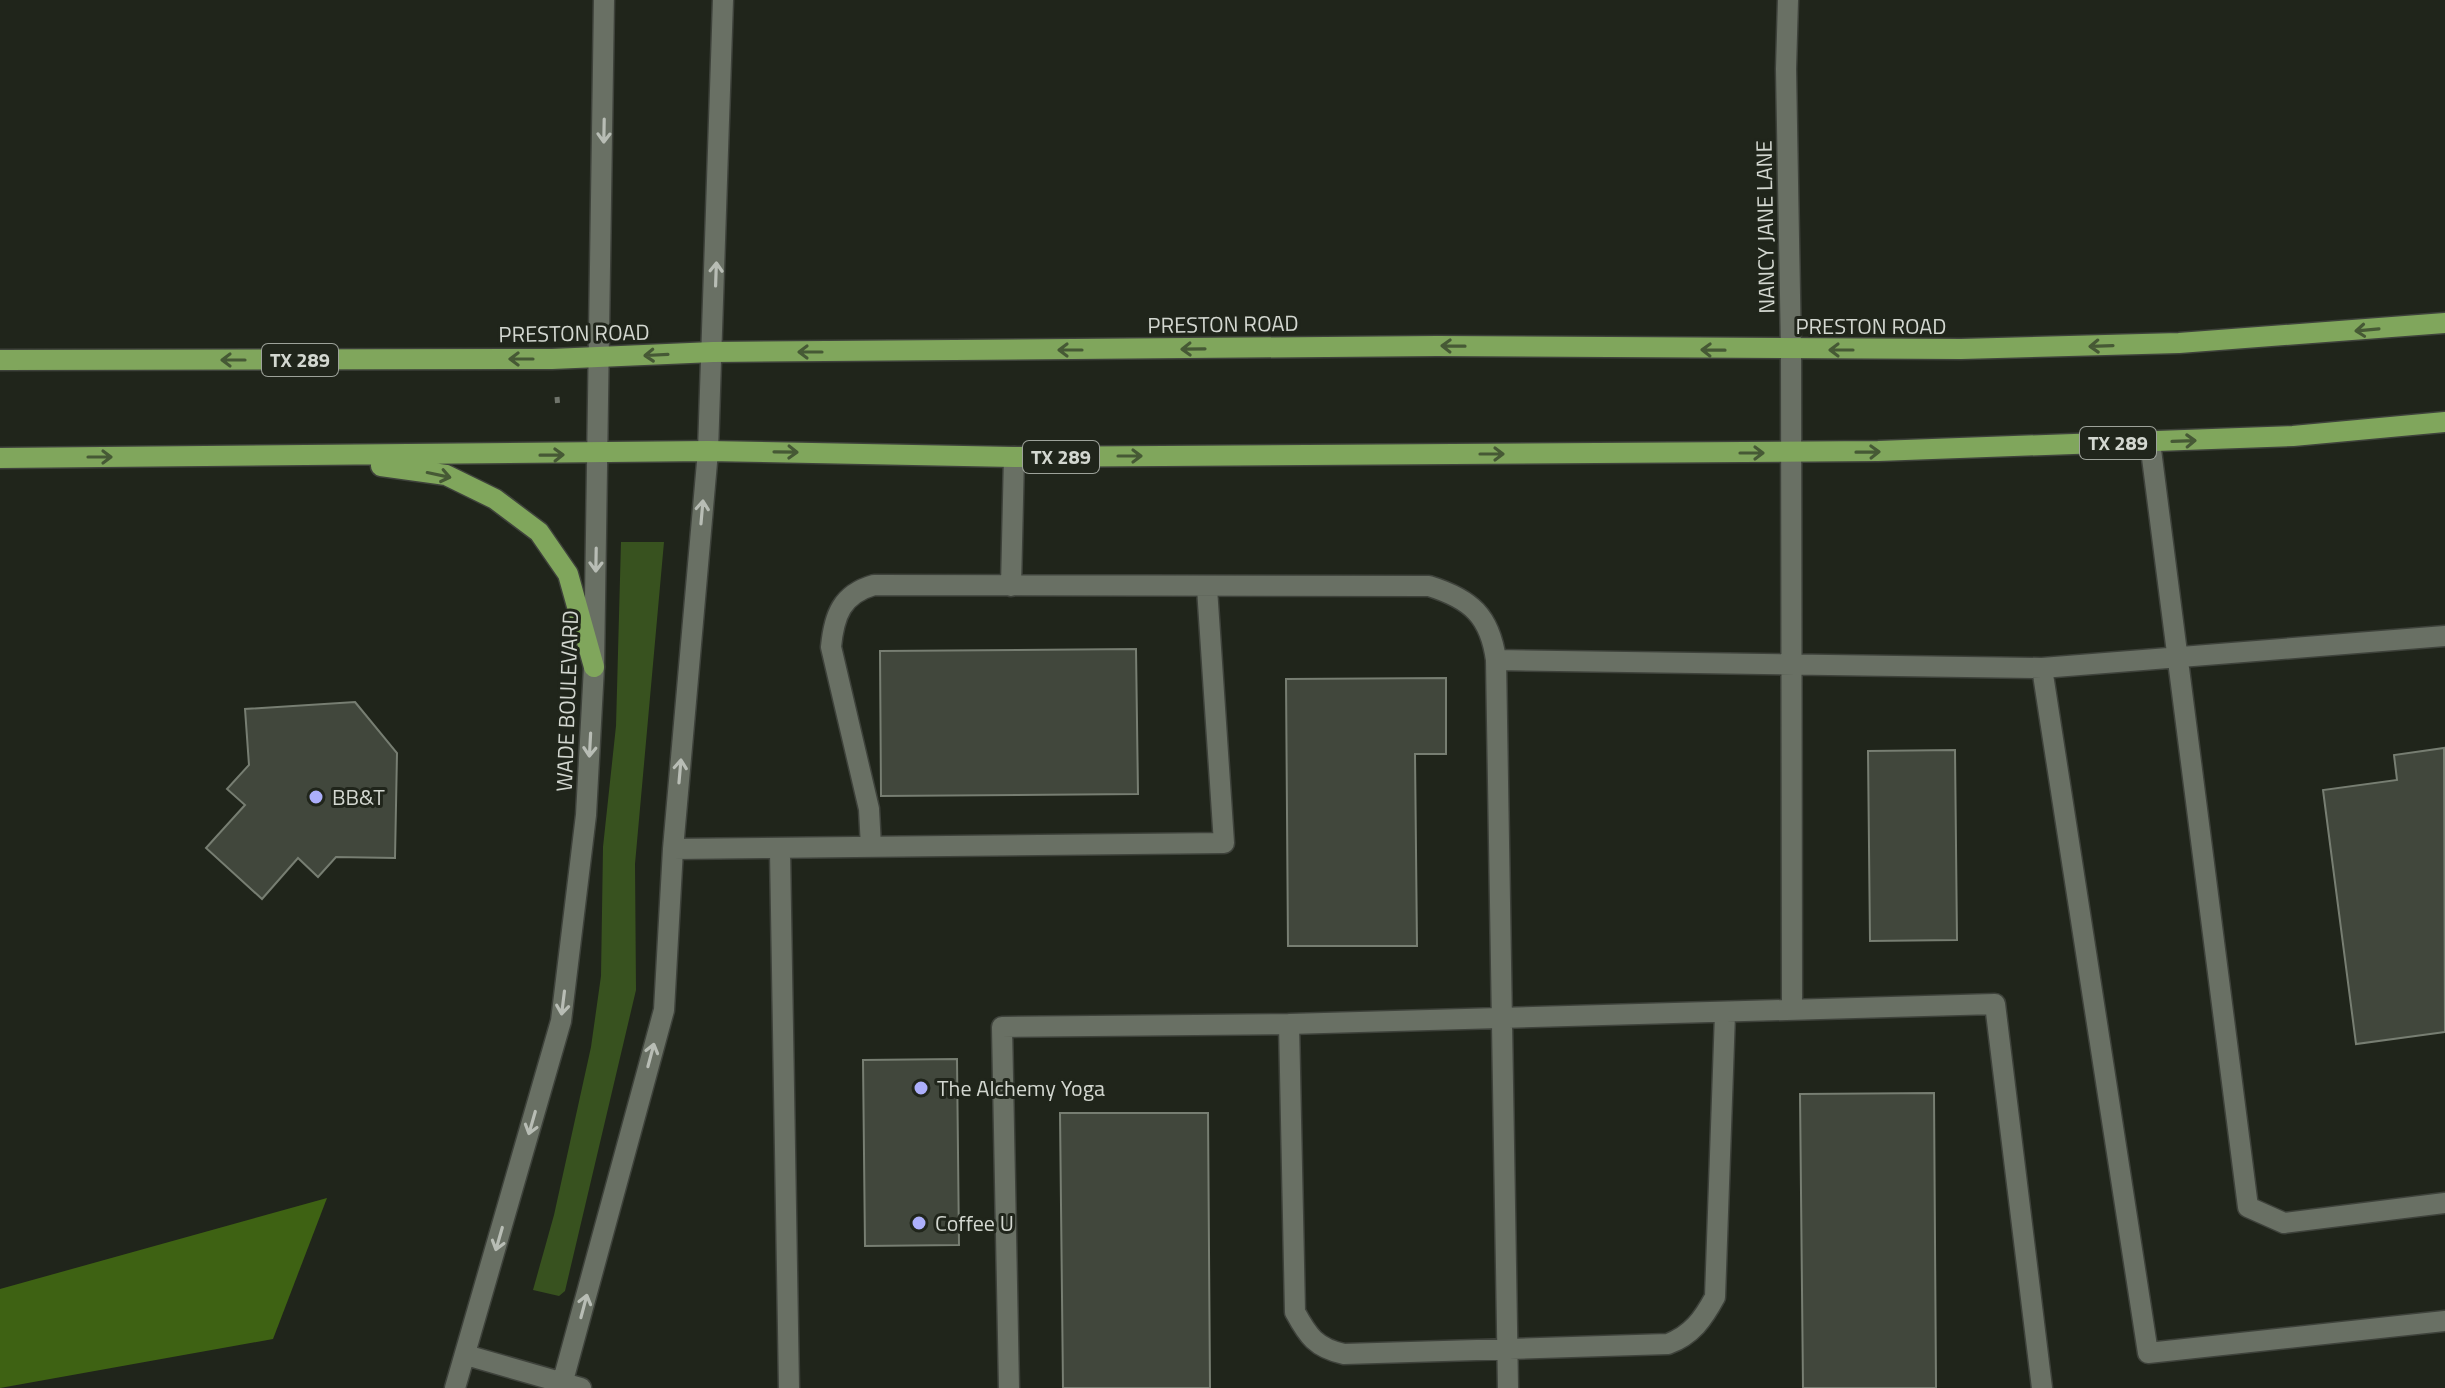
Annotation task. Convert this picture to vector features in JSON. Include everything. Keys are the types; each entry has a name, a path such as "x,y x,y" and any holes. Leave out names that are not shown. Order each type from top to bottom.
{"main road":[{"name":"PRESTON ROAD","path":"0,360 599,358 713,352 1422,346 1791,351 2179,343 2445,323"},
{"name":"TX 289","path":"0,458 708,451 1014,457 1790,453 2293,436 2445,422"},
{"path":"306,456 446,475 495,499 539,532 568,574 594,667"}],"street":[{"name":"WADE BOULEVARD","path":"455,1388 561,1021 586,815 594,667 604,0"},
{"path":"466,1355 568,1386 664,1010 673,849 708,451 723,0"},
{"name":"NANCY JANE LANE","path":"1788,0 1792,1010"},
{"path":"2150,442 2175,657 2248,1207 2284,1223 2445,1203"},
{"path":"1011,586 1014,457"},
{"path":"871,847 869,809 831,647 833,627 842,604 856,591 874,585 1429,586 1456,594 1476,611 1492,632 1496,660 1508,1388"},
{"path":"673,849 780,851 1224,843 1207,588"},
{"path":"1496,660 1789,667 2042,668 2445,636"},
{"path":"2042,668 2148,1353 2445,1321"},
{"path":"780,851 789,1388"},
{"path":"1009,1388 1002,1027 1725,1014 1995,1004 2042,1388"},
{"path":"1289,1024 1295,1312 1307,1335 1321,1349 1344,1354 1668,1344 1684,1338 1702,1321 1715,1297 1725,1014"}],"path":[{"path":"557,397 558,408"}],"shaded area":[{"path":"621,542 664,542 635,864 636,990 565,1291 559,1296 533,1290 554,1215 591,1047 601,976 603,847 616,726"},
{"path":"327,1198 273,1339 0,1388 0,1289"}],"building":[{"path":"1136,649 1138,794 881,796 880,651"},
{"path":"1446,678 1446,754 1415,754 1417,946 1288,946 1286,679"},
{"name":"BB&T","path":"355,702 397,753 395,858 336,857 318,877 298,858 262,899 206,848 245,805 227,789 249,765 245,709"},
{"path":"2444,748 2445,1032 2356,1044 2323,790 2397,780 2394,755"},
{"path":"1955,750 1957,940 1870,941 1868,751"},
{"path":"957,1059 959,1245 865,1246 863,1060"},
{"path":"1934,1093 1936,1388 1803,1388 1800,1094"},
{"path":"1060,1113 1208,1113 1210,1388 1063,1388"}],"place":[{"name":"BB&T","path":"316,797"},
{"name":"The Alchemy Yoga","path":"921,1088"},
{"name":"Coffee U","path":"919,1223"}]}
